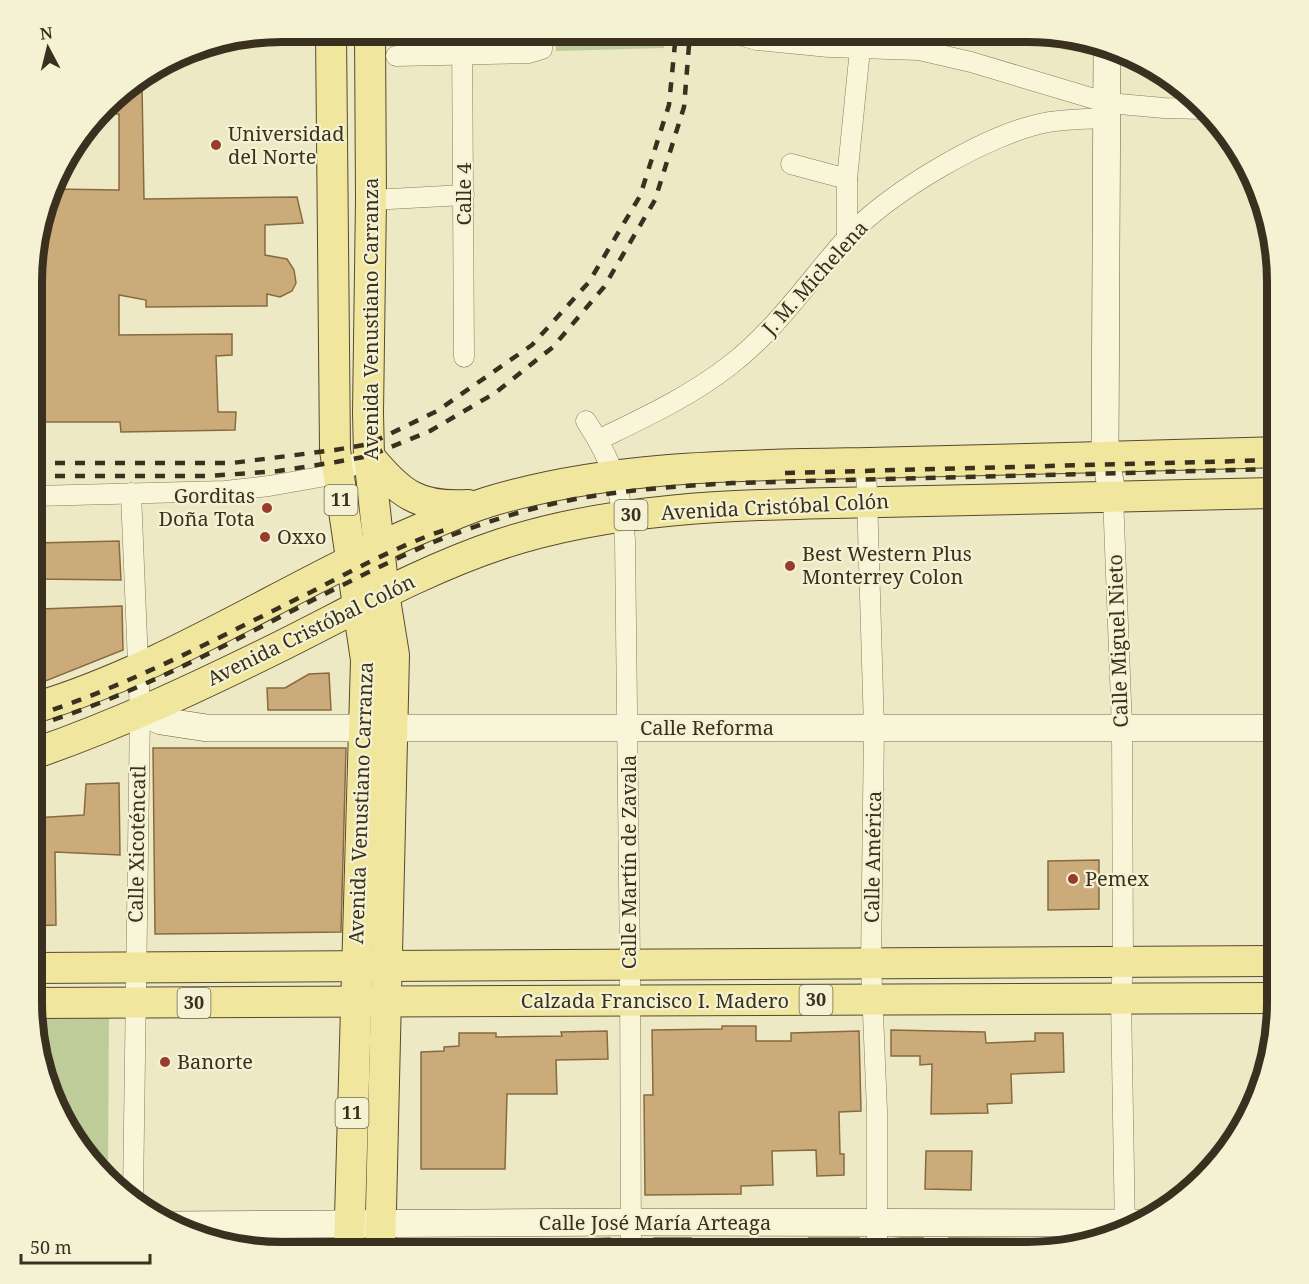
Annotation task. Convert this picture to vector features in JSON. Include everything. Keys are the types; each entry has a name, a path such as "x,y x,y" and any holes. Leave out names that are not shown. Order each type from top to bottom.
{"main road":[{"name":"Avenida Venustiano Carranza","path":"331,42 333,392 337,474 378,728 388,966 380,1238"},
{"name":"Avenida Venustiano Carranza","path":"349,1238 356,966 378,728 394,655 384,593 369,456 370,42"},
{"name":"Avenida Cristóbal Colón","path":"42,705 88,690 138,667 220,628 379,546 489,502 566,484 616,476 718,468 1267,452"},
{"path":"369,456 391,480 418,501 450,506 489,502"},
{"name":"Avenida Cristóbal Colón","path":"42,751 90,734 140,712 438,568 501,544 556,529 623,516 740,507 1267,493"},
{"name":"Calzada Francisco I. Madero","path":"42,968 1267,962"},
{"name":"Calzada Francisco I. Madero","path":"42,1003 1267,998"}],"street":[{"name":"Calle 4","path":"462,42 464,357"},
{"path":"396,56 529,53 541,42"},
{"path":"781,42 860,49 919,50 943,55 1108,110 1193,109"},
{"path":"847,236 847,179 860,49"},
{"name":"Calle Miguel Nieto","path":"1107,56 1105,457 1113,496 1122,728 1121,999 1130,1219"},
{"name":"J. M. Michelena","path":"598,440 662,408 730,366 791,304 847,236 897,195 936,169 1018,130 1108,110"},
{"path":"791,164 847,179"},
{"path":"371,200 464,195"},
{"name":"Calle Martín de Zavala","path":"586,421 616,476 623,516 628,728 631,1242"},
{"path":"42,496 225,491 296,483 337,474 369,456"},
{"name":"Calle América","path":"866,463 874,728 871,964 877,1111 877,1242"},
{"name":"Calle Xicoténcatl","path":"131,493 140,712 133,1190"},
{"name":"Calle Reforma","path":"140,712 161,721 207,728 1267,728"},
{"name":"Calle José María Arteaga","path":"200,1227 349,1238 380,1238 631,1222 1113,1226"}],"green space":[{"path":"555,42 664,42 664,48 556,51"},
{"path":"43,1013 109,1013 108,1167 82,1135 60,1094 50,1064"}],"building":[{"path":"142,87 144,199 297,197 303,223 265,225 265,255 287,259 294,270 296,283 292,291 280,297 267,294 267,306 146,307 146,300 119,295 119,335 232,334 232,355 216,356 218,412 236,412 235,430 121,432 120,422 42,422 42,282 44,251 50,220 60,189 119,190 119,114 110,114"},
{"path":"119,541 121,580 42,579 42,543"},
{"path":"122,606 123,650 43,682 42,609"},
{"path":"329,673 331,710 268,710 267,688 285,688 309,674"},
{"path":"153,748 346,748 341,932 155,934"},
{"path":"119,783 120,855 55,852 56,925 42,926 42,817 84,815 86,784"},
{"path":"1099,860 1099,909 1048,910 1048,861"},
{"path":"722,1026 756,1026 756,1041 791,1041 791,1033 859,1031 861,1111 839,1112 840,1154 844,1154 844,1175 817,1176 816,1150 772,1151 773,1185 741,1186 741,1194 645,1195 644,1095 653,1095 652,1030 722,1029"},
{"path":"891,1030 985,1032 986,1043 1035,1041 1035,1033 1063,1033 1064,1072 1011,1074 1012,1103 987,1104 988,1113 931,1114 932,1064 920,1065 920,1056 891,1056"},
{"path":"607,1031 608,1059 556,1060 557,1094 507,1094 505,1169 421,1169 421,1052 444,1051 444,1047 459,1046 459,1033 496,1033 496,1037 562,1036 561,1032"},
{"path":"926,1151 972,1151 971,1190 925,1189"},
{"path":"610,1238 610,1242 540,1242"},
{"path":"654,1238 691,1238 691,1242 651,1242"},
{"path":"809,1238 859,1238 859,1242 809,1242"},
{"path":"923,1238 923,1242 891,1242 891,1239"},
{"path":"949,1238 1064,1239 1027,1242 949,1242"}],"railway":[{"path":"42,463 232,463 335,450 369,444 437,411 532,345 589,282 640,196 669,105 675,42"},
{"path":"42,476 209,476 278,471 369,456 430,431 495,393 553,347 604,287 655,200 684,107 689,42"},
{"path":"785,473 1267,460"},
{"path":"42,723 86,708 187,664 334,589 434,542 509,515 568,500 641,490 732,483 1267,469"},
{"path":"42,713 141,675 380,557 450,528"}],"place":[{"name":"Universidad del Norte","path":"216,145"},
{"name":"Gorditas Doña Tota","path":"267,508"},
{"name":"Oxxo","path":"265,537"},
{"name":"Best Western Plus Monterrey Colon","path":"790,566"},
{"name":"Pemex","path":"1073,879"},
{"name":"Banorte","path":"165,1062"}]}
